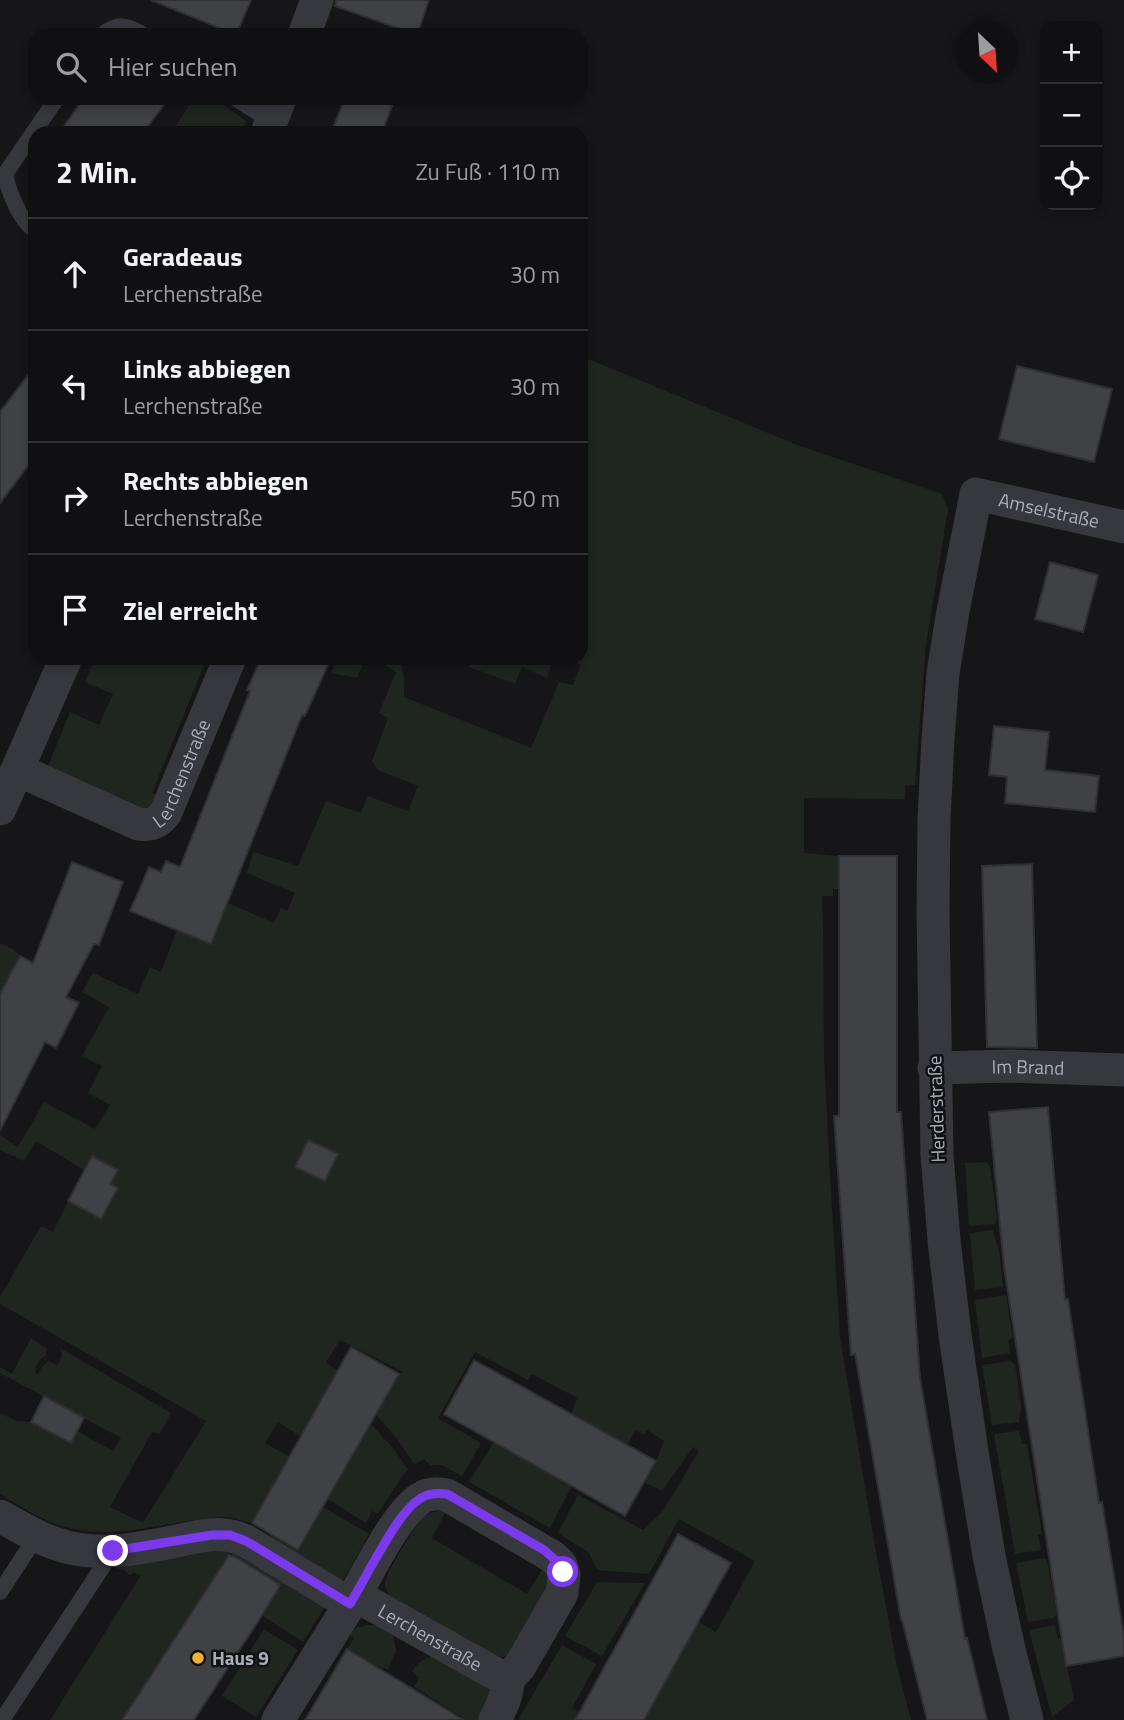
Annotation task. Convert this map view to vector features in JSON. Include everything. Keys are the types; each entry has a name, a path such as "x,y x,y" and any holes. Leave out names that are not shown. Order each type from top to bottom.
{"street":[{"path":"307,28 317,0"},
{"name":"Amselstraße","path":"976,494 1124,527"},
{"name":"Herderstraße","path":"976,494 943,673 937,740 933,859 934,1068 939,1179 957,1349 989,1556 1027,1720"},
{"path":"0,808 63,665"},
{"name":"Lerchenstraße","path":"18,769 138,824 153,824 162,819 166,812 227,665"},
{"name":"Im Brand","path":"934,1068 1012,1066 1124,1070"},
{"path":"278,1720 385,1542 414,1503 431,1494 447,1494 544,1550 561,1565 563,1572 562,1593 520,1666 508,1679 506,1698 495,1720"},
{"name":"Lerchenstraße","path":"0,1516 36,1537 65,1547 113,1551 199,1536 230,1535 246,1541 347,1608 508,1679"}],"lane":[{"path":"114,28 132,28"},
{"path":"38,126 52,105"},
{"path":"249,105 272,117"},
{"path":"28,140 5,174 23,218 28,223"},
{"path":"0,1592 36,1537"},
{"path":"2,1720 113,1551"}],"shaded area":[{"path":"189,105 224,105 246,121 244,126 176,126"},
{"path":"588,359 800,446 942,494 948,509 926,644 915,785 905,786 905,799 804,798 804,853 839,856 839,889 833,889 833,896 822,896 824,1056 840,1338 897,1666 911,1720 644,1720 698,1622 716,1632 755,1561 679,1519 649,1574 597,1570 589,1553 558,1533 578,1495 643,1530 663,1511 699,1451 693,1447 662,1491 644,1482 664,1441 647,1430 644,1435 636,1430 627,1445 571,1414 577,1398 532,1374 528,1380 475,1352 438,1418 481,1443 462,1476 442,1465 430,1465 424,1459 414,1464 396,1437 376,1415 399,1374 403,1372 340,1340 326,1362 337,1371 300,1436 278,1422 265,1443 290,1457 252,1523 220,1517 110,1532 74,1529 36,1515 0,1494 0,1413 16,1421 31,1422 70,1443 77,1431 113,1451 121,1438 0,1373 0,1367 12,1374 31,1338 47,1349 46,1355 37,1366 36,1374 48,1361 56,1365 59,1363 62,1355 60,1348 171,1413 160,1434 152,1432 110,1507 143,1523 206,1421 0,1304 0,1297 41,1226 53,1232 69,1200 101,1219 117,1188 110,1184 118,1170 92,1157 84,1170 36,1141 24,1161 0,1150 0,1135 18,1147 44,1102 95,1129 110,1105 88,1093 102,1066 82,1056 109,1007 82,992 93,973 138,994 150,967 161,972 177,930 211,944 228,903 274,923 281,908 287,911 295,893 247,873 253,852 298,866 326,801 361,813 368,796 408,811 418,786 378,770 372,761 388,718 379,713 396,672 384,665 401,665 404,697 531,748 559,682 573,685 581,665 588,665"},
{"path":"92,665 204,665 152,793 163,799 147,810 48,766 70,712 99,725 113,694 85,682"},
{"path":"335,665 362,665 357,678 331,673"},
{"path":"551,665 547,678 522,667 515,684 469,667"},
{"path":"0,943 20,956 0,994"},
{"path":"987,1162 997,1218 995,1224 969,1226 965,1163"},
{"path":"993,1230 999,1252 1003,1287 975,1290 970,1233"},
{"path":"1006,1295 1013,1338 1008,1340 1010,1353 982,1358 975,1300"},
{"path":"1010,1361 1015,1365 1021,1406 1019,1422 992,1425 982,1365"},
{"path":"371,1424 393,1448 408,1470 378,1514 372,1511 366,1523 328,1499"},
{"path":"1019,1431 1022,1444 1027,1444 1042,1534 1038,1535 1041,1550 1015,1554 994,1434"},
{"path":"494,1442 572,1486 550,1528 469,1482"},
{"path":"323,1507 369,1534 344,1579 339,1582 272,1544 269,1533 299,1550"},
{"path":"446,1511 432,1538 527,1594 544,1566 551,1582 510,1656 498,1657 389,1595 387,1591 385,1584 388,1574 415,1527 424,1516"},
{"path":"227,1547 326,1605 303,1642 261,1615 280,1586 230,1553 122,1720 50,1720 141,1575 130,1575 115,1568 122,1558"},
{"path":"1044,1558 1047,1560 1057,1614 1053,1618 1028,1622 1016,1563"},
{"path":"597,1582 645,1583 602,1656 565,1636"},
{"path":"376,1625 393,1635 396,1651 388,1670 347,1649 354,1638 350,1635 356,1628"},
{"path":"1055,1625 1058,1638 1061,1639 1074,1700 1052,1717 1029,1630"},
{"path":"264,1629 298,1650 256,1717 222,1696"},
{"path":"562,1645 596,1664 572,1708 592,1720 518,1720"},
{"path":"433,1656 490,1688 491,1697 481,1720 467,1720 414,1687 419,1678 412,1671 421,1661"}],"building":[{"path":"151,0 251,0 239,28 219,28"},
{"path":"336,0 429,0 419,28 397,28 335,6"},
{"path":"79,105 164,105 148,126 64,126"},
{"path":"342,105 392,105 385,126 334,126"},
{"path":"1017,366 1112,389 1094,462 999,439"},
{"path":"28,375 28,466 0,503 0,412"},
{"path":"1050,562 1098,575 1083,632 1035,619"},
{"path":"258,665 328,665 305,716 302,715 211,944 130,911 149,867 161,872 166,861 180,867 250,691 247,690"},
{"path":"994,726 1049,732 1045,770 1099,776 1095,812 1005,803 1007,777 989,775"},
{"path":"839,856 897,856 897,1112 901,1112 920,1378 965,1639 967,1638 987,1720 927,1720 901,1620 855,1354 851,1355 834,1116 839,1116"},
{"path":"72,862 123,882 99,945 94,944 66,997 79,1003 56,1048 45,1042 0,1131 0,994 20,956 33,963"},
{"path":"1032,864 1037,1048 987,1047 982,866"},
{"path":"1048,1107 1065,1300 1068,1299 1099,1503 1102,1502 1124,1637 1124,1656 1066,1666 1004,1267 989,1112"},
{"path":"308,1140 338,1154 325,1181 295,1167"},
{"path":"92,1156 118,1170 110,1184 118,1188 101,1219 68,1201"},
{"path":"351,1347 399,1374 298,1550 252,1523"},
{"path":"474,1360 656,1461 625,1516 444,1414"},
{"path":"44,1396 84,1418 71,1443 31,1422"},
{"path":"678,1534 731,1563 644,1720 575,1720"},
{"name":"Haus 9","path":"229,1555 280,1586 259,1620 194,1720 122,1720"},
{"path":"347,1649 464,1720 305,1720"}],"place":[{"name":"Haus 9","path":"198,1658"}],"route":[{"path":"113,1551 199,1536 230,1535 246,1541 350,1604 400,1520 423,1496 440,1493 447,1494 544,1550 561,1565 563,1572"}]}
